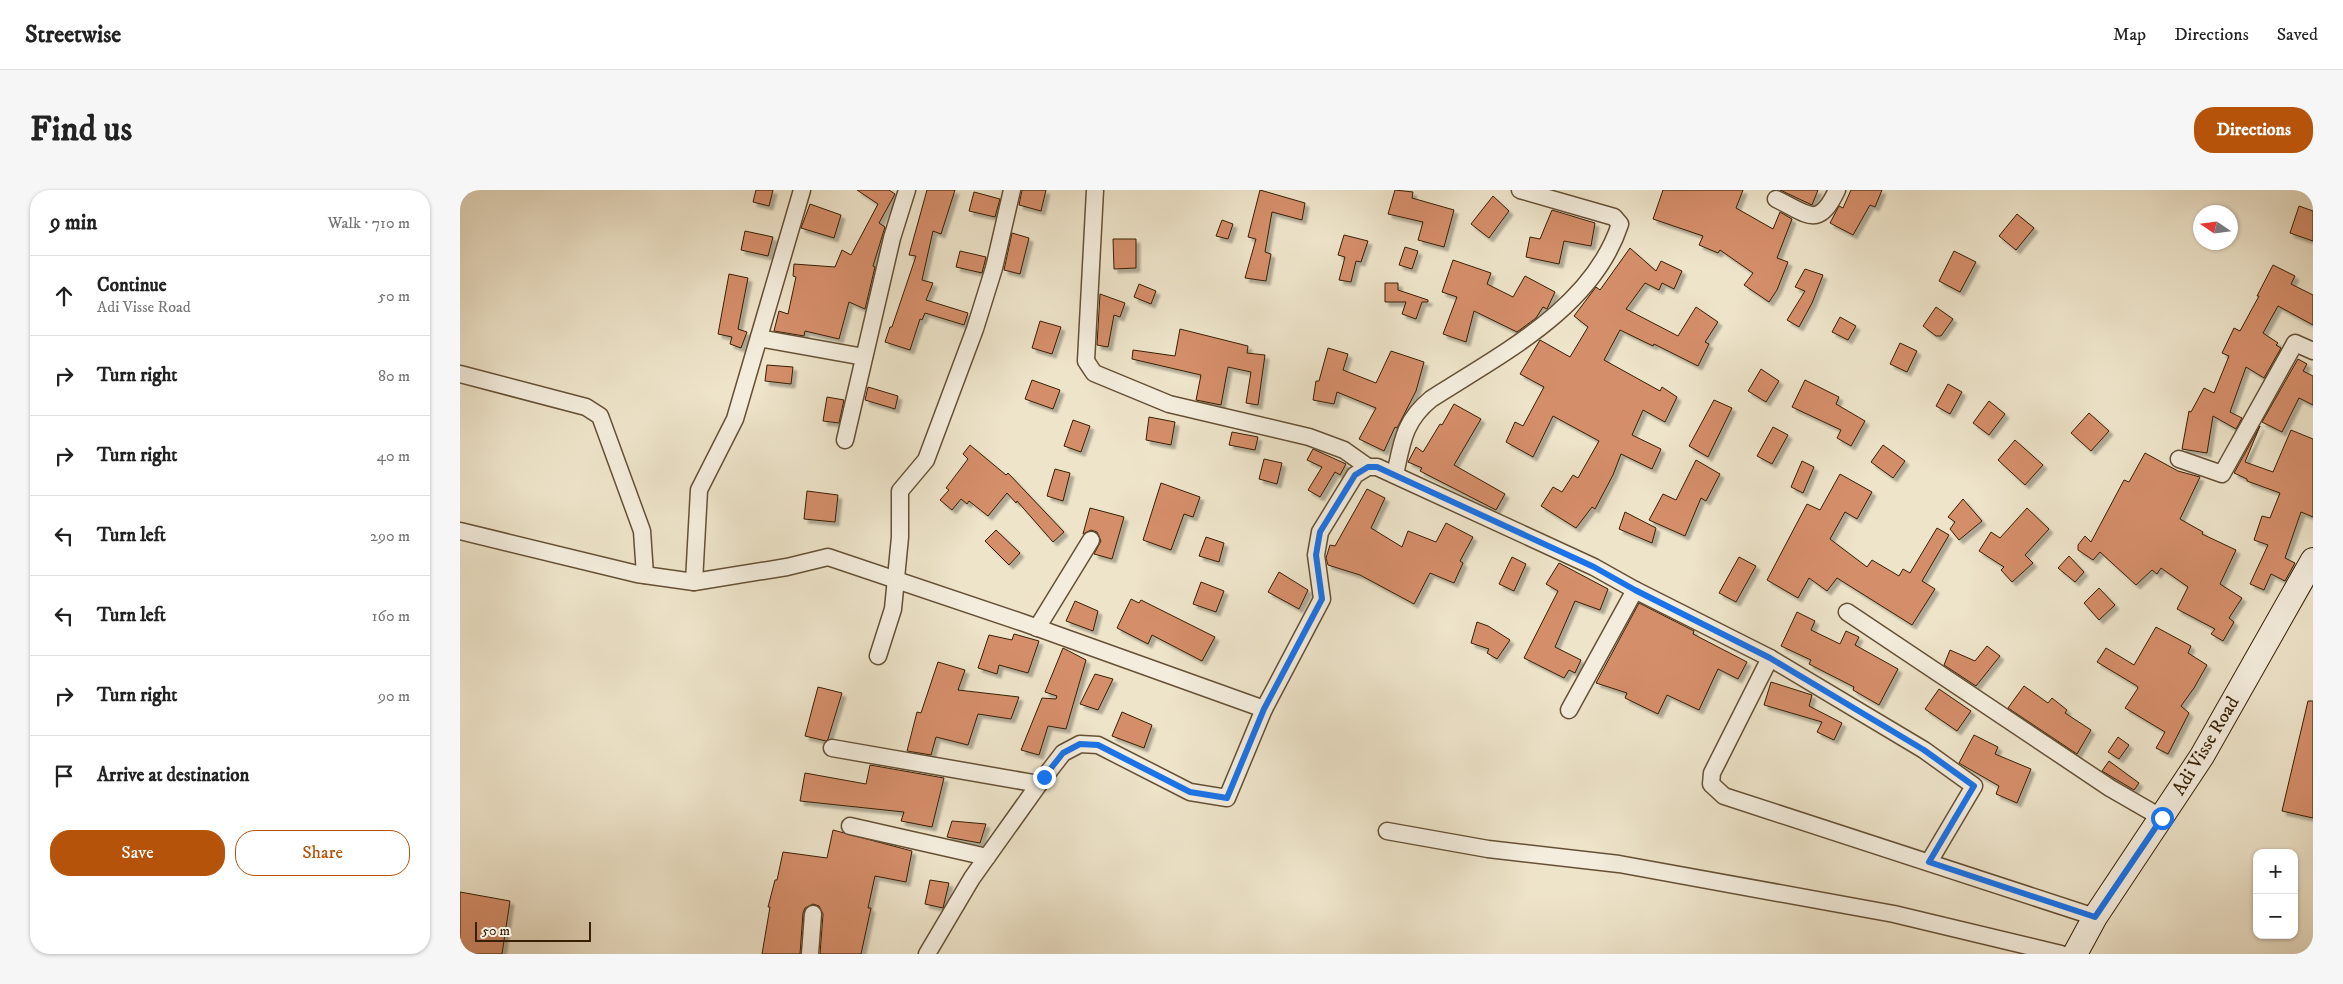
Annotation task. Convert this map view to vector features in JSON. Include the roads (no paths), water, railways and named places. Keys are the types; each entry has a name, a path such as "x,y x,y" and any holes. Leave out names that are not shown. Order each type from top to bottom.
{"street":[{"path":"694,582 699,490 735,419 802,190"},
{"path":"845,440 892,238 907,190"},
{"path":"878,656 893,609 900,537 900,491 926,460 972,338 994,268 1012,190"},
{"path":"1095,190 1086,361 1094,373 1169,404 1309,436 1344,450 1368,467"},
{"path":"1776,199 1811,216 1820,215 1829,208 1837,190"},
{"path":"1395,475 1403,436 1416,411 1431,399 1544,326 1569,304 1613,246 1620,224 1614,216 1532,191"},
{"path":"760,338 864,357"},
{"path":"2180,459 2222,474 2295,343 2313,352"},
{"path":"460,374 586,407 600,416 642,531 645,575"},
{"path":"927,954 972,878 1039,784 1063,753 1080,744 1098,745 1190,792 1227,798 1264,709 1322,599 1316,555 1320,532 1355,475 1368,467 1377,467 1594,567 1635,590 1770,658 1924,750 1974,786 1929,862"},
{"path":"460,531 645,575 694,582 788,567 828,557 1037,628 1264,709"},
{"path":"1037,628 1091,540"},
{"name":"Adi Visse Road","path":"2075,954 2095,917 2202,756 2313,560"},
{"path":"1569,710 1635,590"},
{"path":"1847,612 2110,788 2162,818"},
{"path":"1770,658 1712,772 1711,784 1724,796 2095,917"},
{"path":"832,748 1039,784"},
{"path":"850,826 987,857"},
{"path":"1387,830 1488,849 1619,864 1874,910 2061,954"},
{"path":"810,954 813,914"}]}
